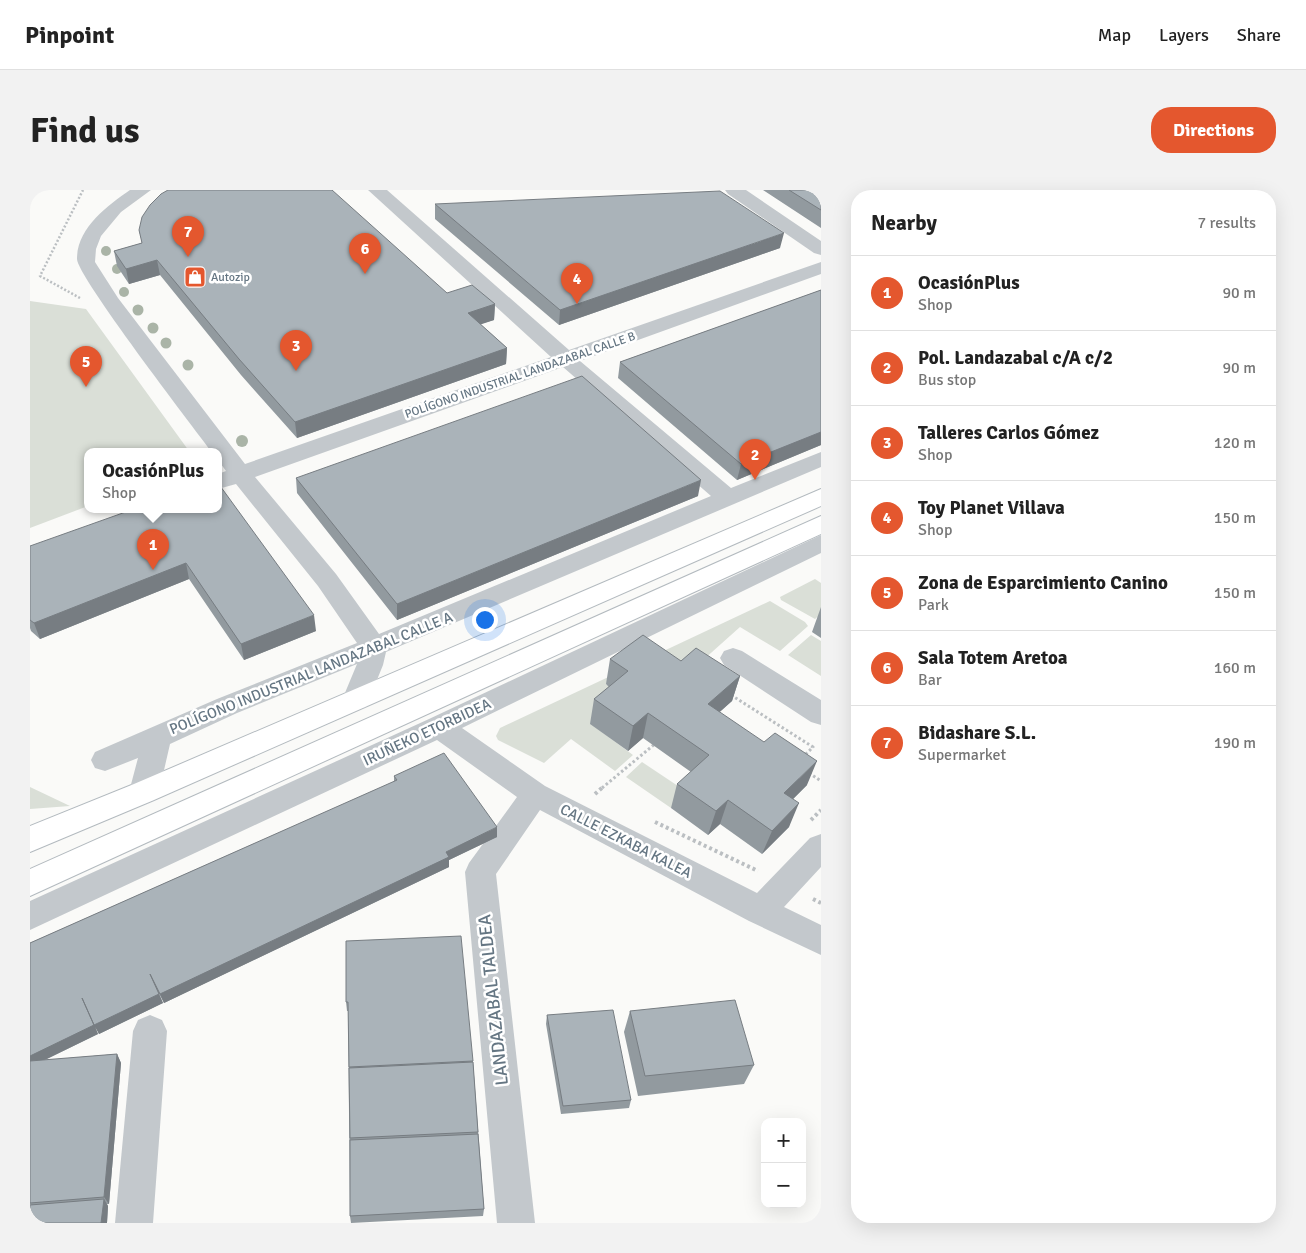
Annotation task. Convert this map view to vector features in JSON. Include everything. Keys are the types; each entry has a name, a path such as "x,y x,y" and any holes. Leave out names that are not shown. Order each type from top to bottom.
{"main road":[{"path":"30,839 144,792 821,496"},
{"name":"IRUÑEKO ETORBIDEA","path":"30,883 821,524"}],"street":[{"path":"142,190 115,208 102,221 92,235 87,249 86,262 110,300 221,448"},
{"path":"377,190 566,359 729,499"},
{"path":"734,190 821,249"},
{"name":"POLÍGONO INDUSTRIAL LANDAZABAL CALLE B","path":"222,481 821,268"},
{"path":"222,450 327,580 374,647 370,665 356,700"},
{"name":"POLÍGONO INDUSTRIAL LANDAZABAL CALLE A","path":"144,792 157,737 821,459"},
{"name":"IRUÑEKO ETORBIDEA","path":"30,916 439,727 821,543"},
{"path":"732,658 821,714"},
{"name":"CALLE EZKABA KALEA","path":"439,727 535,794 821,941"},
{"path":"105,760 157,737"},
{"name":"LANDAZABAL TALDEA","path":"516,1223 480,872 535,794"},
{"path":"760,911 821,847"},
{"path":"134,1223 150,1031"}],"path":[{"path":"729,694 813,747 802,758"},
{"path":"595,794 660,739"},
{"path":"805,770 821,781"},
{"path":"589,790 604,798"},
{"path":"648,819 761,873"}],"shaded area":[{"path":"30,301 86,309 187,448 84,448 84,508 30,528"},
{"path":"815,579 821,583 821,614 815,619 781,600 780,597"},
{"path":"770,601 805,622 808,626 780,651 740,627 674,686 606,684 623,696 591,724 633,755 615,771 571,739 544,763 498,740 496,736 500,728"},
{"path":"811,635 821,641 821,676 788,655"},
{"path":"642,762 687,792 671,808 626,777"},
{"path":"30,787 70,806 30,809"}],"building":[{"path":"168,190 332,190 447,293 472,285 495,304 468,313 507,348 295,422 239,359 157,260 126,269 114,251 142,243 139,230 142,217 150,205"},
{"path":"789,190 821,190 821,210"},
{"path":"720,191 784,233 560,310 435,204"},
{"path":"821,290 821,432 741,464 620,362"},
{"path":"582,376 701,480 397,604 296,478"},
{"path":"222,488 314,615 241,644 186,563 34,623 30,620 30,546 123,513 222,513"},
{"path":"643,635 681,661 696,648 740,676 708,704 764,742 775,733 817,761 784,793 799,803 772,831 728,800 716,811 677,784 709,755 648,713 633,726 594,699 628,671 610,659"},
{"path":"444,753 497,827 446,852 449,857 160,994 150,974 159,994 30,1056 30,943 397,780 394,776"},
{"path":"461,936 473,1061 349,1067 346,941"},
{"path":"735,1000 754,1065 645,1076 630,1011"},
{"path":"613,1010 631,1100 563,1106 547,1015"},
{"path":"117,1054 104,1197 30,1203 30,1061"},
{"path":"473,1062 478,1132 350,1138 349,1068"},
{"path":"478,1134 484,1209 350,1216 350,1140"},
{"path":"104,1199 101,1223 30,1223 30,1205"}],"place":[{"name":"Bidashare S.L.","path":"188,257"},
{"name":"Sala Totem Aretoa","path":"365,274"},
{"name":"Autozip","path":"195,277"},
{"name":"Toy Planet Villava","path":"577,304"},
{"name":"Talleres Carlos Gómez","path":"296,371"},
{"name":"Zona de Esparcimiento Canino","path":"86,387"},
{"name":"Pol. Landazabal c/A c/2","path":"755,480"},
{"name":"OcasiónPlus","path":"153,570"}]}
